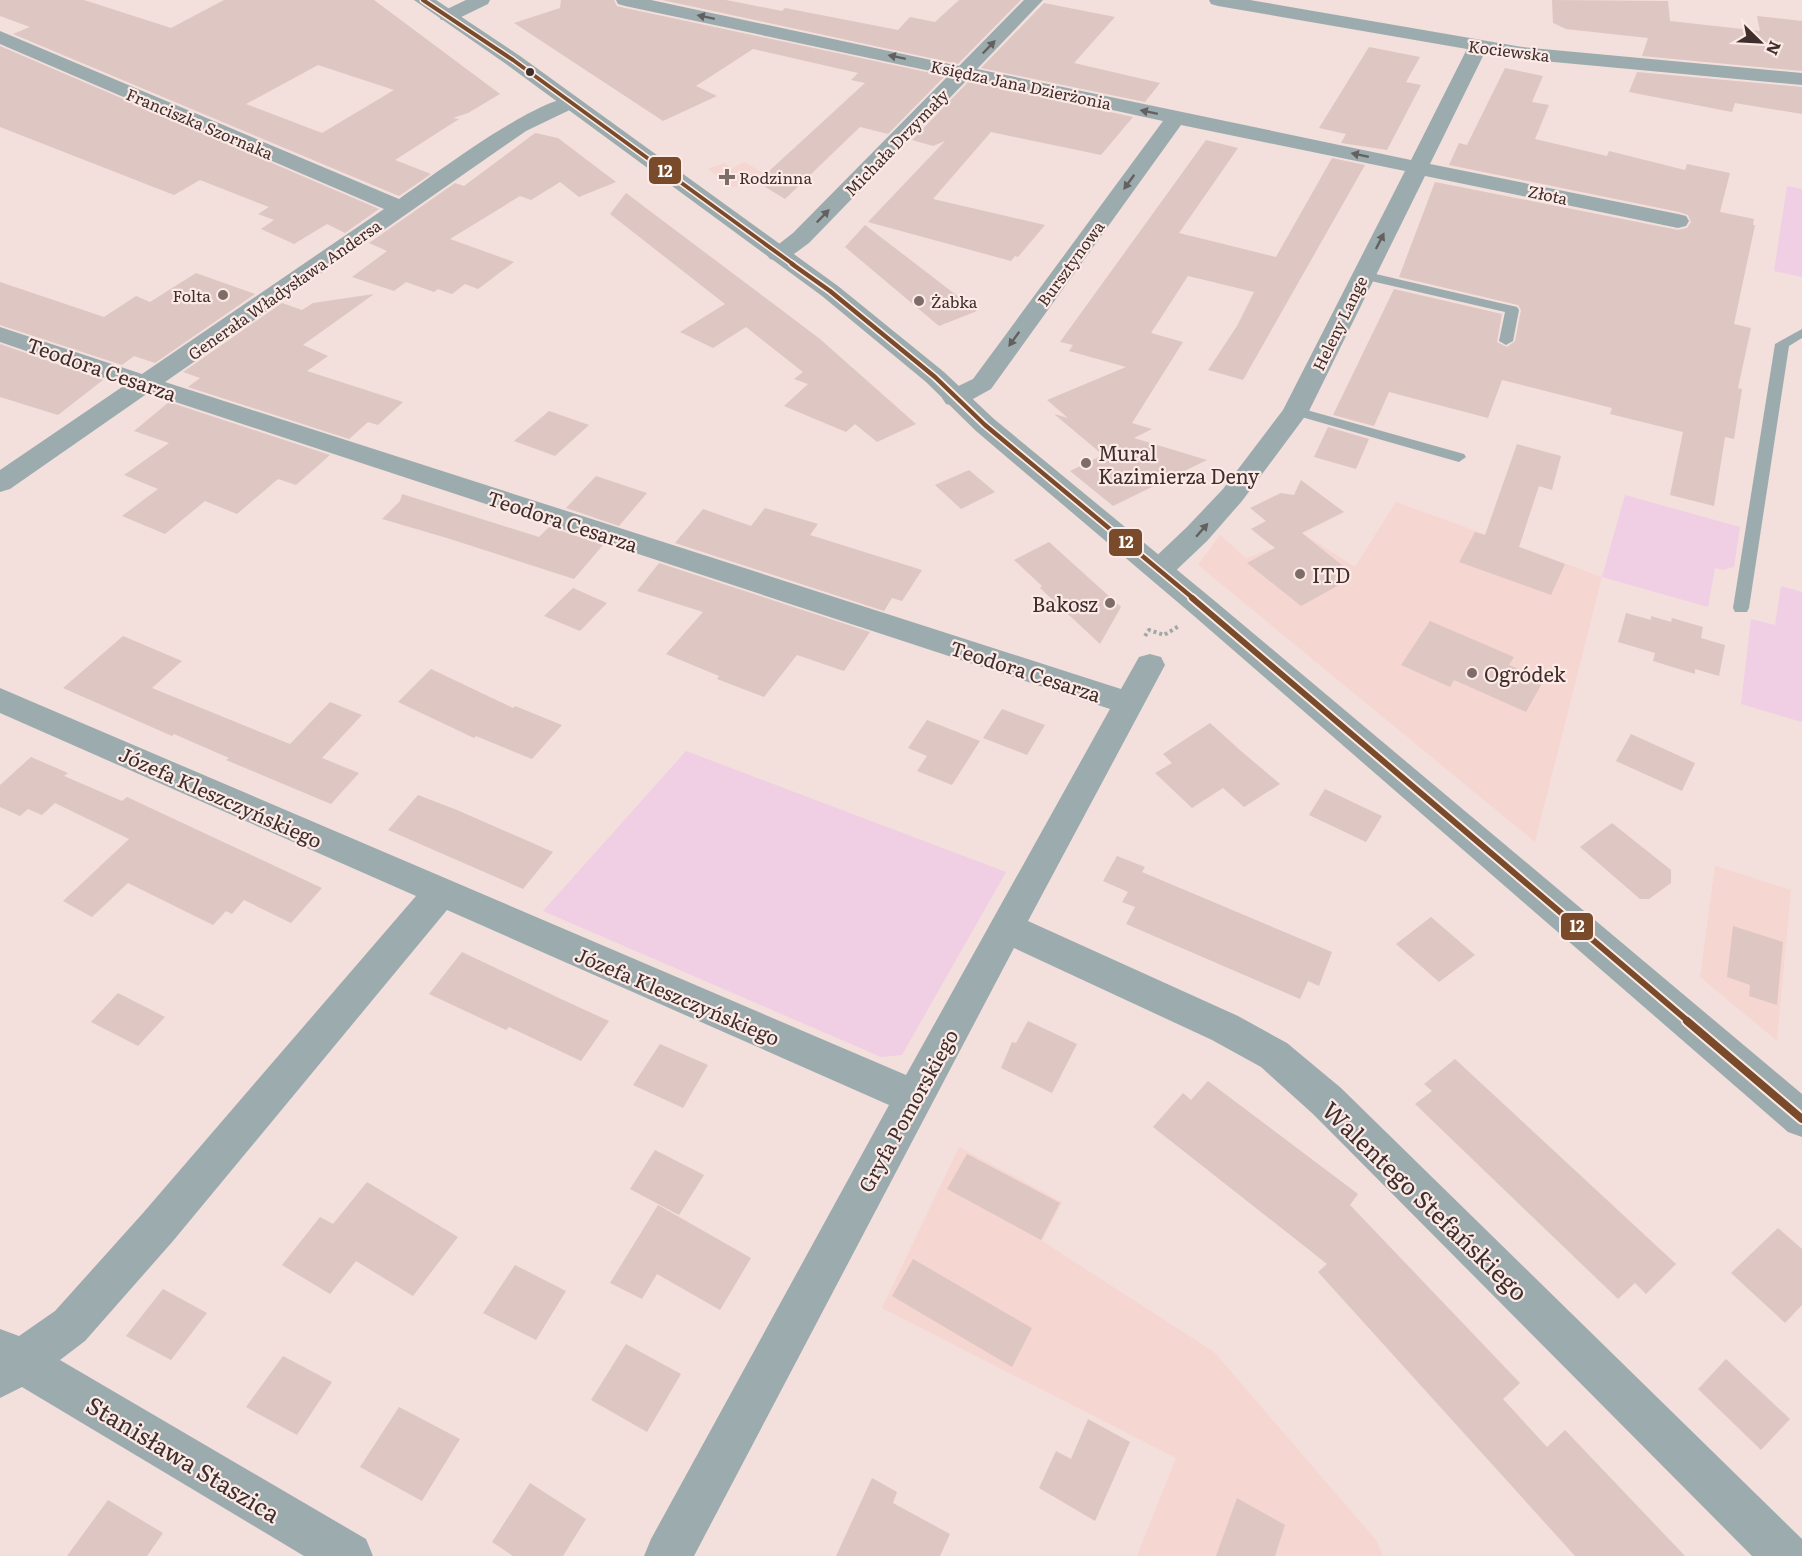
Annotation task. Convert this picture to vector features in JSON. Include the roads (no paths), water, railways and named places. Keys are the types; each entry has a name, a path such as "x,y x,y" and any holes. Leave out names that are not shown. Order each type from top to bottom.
{"street":[{"path":"423,0 571,102 830,291 935,377 955,398 1802,1119"},
{"path":"448,16 481,0"},
{"name":"Księdza Jana Dzierżonia","path":"625,0 1176,118 1418,167"},
{"name":"Michała Drzymały","path":"778,254 801,238 1034,0"},
{"name":"Kociewska","path":"1218,0 1478,47 1802,79"},
{"name":"Franciszka Szornaka","path":"0,37 400,208"},
{"name":"Heleny Lange","path":"1159,570 1197,536 1280,435 1296,411 1478,47"},
{"name":"Generała Władysława Andersa","path":"0,483 519,127 556,107 571,102"},
{"name":"Bursztynowa","path":"955,398 982,384 1176,118"},
{"name":"Złota","path":"1418,167 1678,221"},
{"name":"Teodora Cesarza","path":"0,334 1128,703"},
{"name":"Gryfa Pomorskiego","path":"668,1556 914,1097 1150,665"},
{"name":"Józefa Kleszczyńskiego","path":"0,700 914,1097"},
{"name":"Stanisława Staszica","path":"6,1362 69,1326 158,1227 442,891"},
{"name":"Walentego Stefańskiego","path":"1007,928 1225,1028 1274,1054 1327,1101 1785,1556"},
{"name":"Stanisława Staszica","path":"6,1362 349,1556"}],"lane":[{"path":"1363,275 1512,310 1506,341"},
{"path":"1741,608 1782,344 1802,333"},
{"path":"1296,411 1459,457"}],"place":[{"name":"Rodzinna","path":"727,177"},
{"name":"Folta","path":"223,295"},
{"name":"Żabka","path":"919,301"},
{"name":"Mural Kazimierza Deny","path":"1086,463"},
{"name":"ITD","path":"1300,574"},
{"name":"Bakosz","path":"1110,603"},
{"name":"Ogródek","path":"1472,673"}]}
